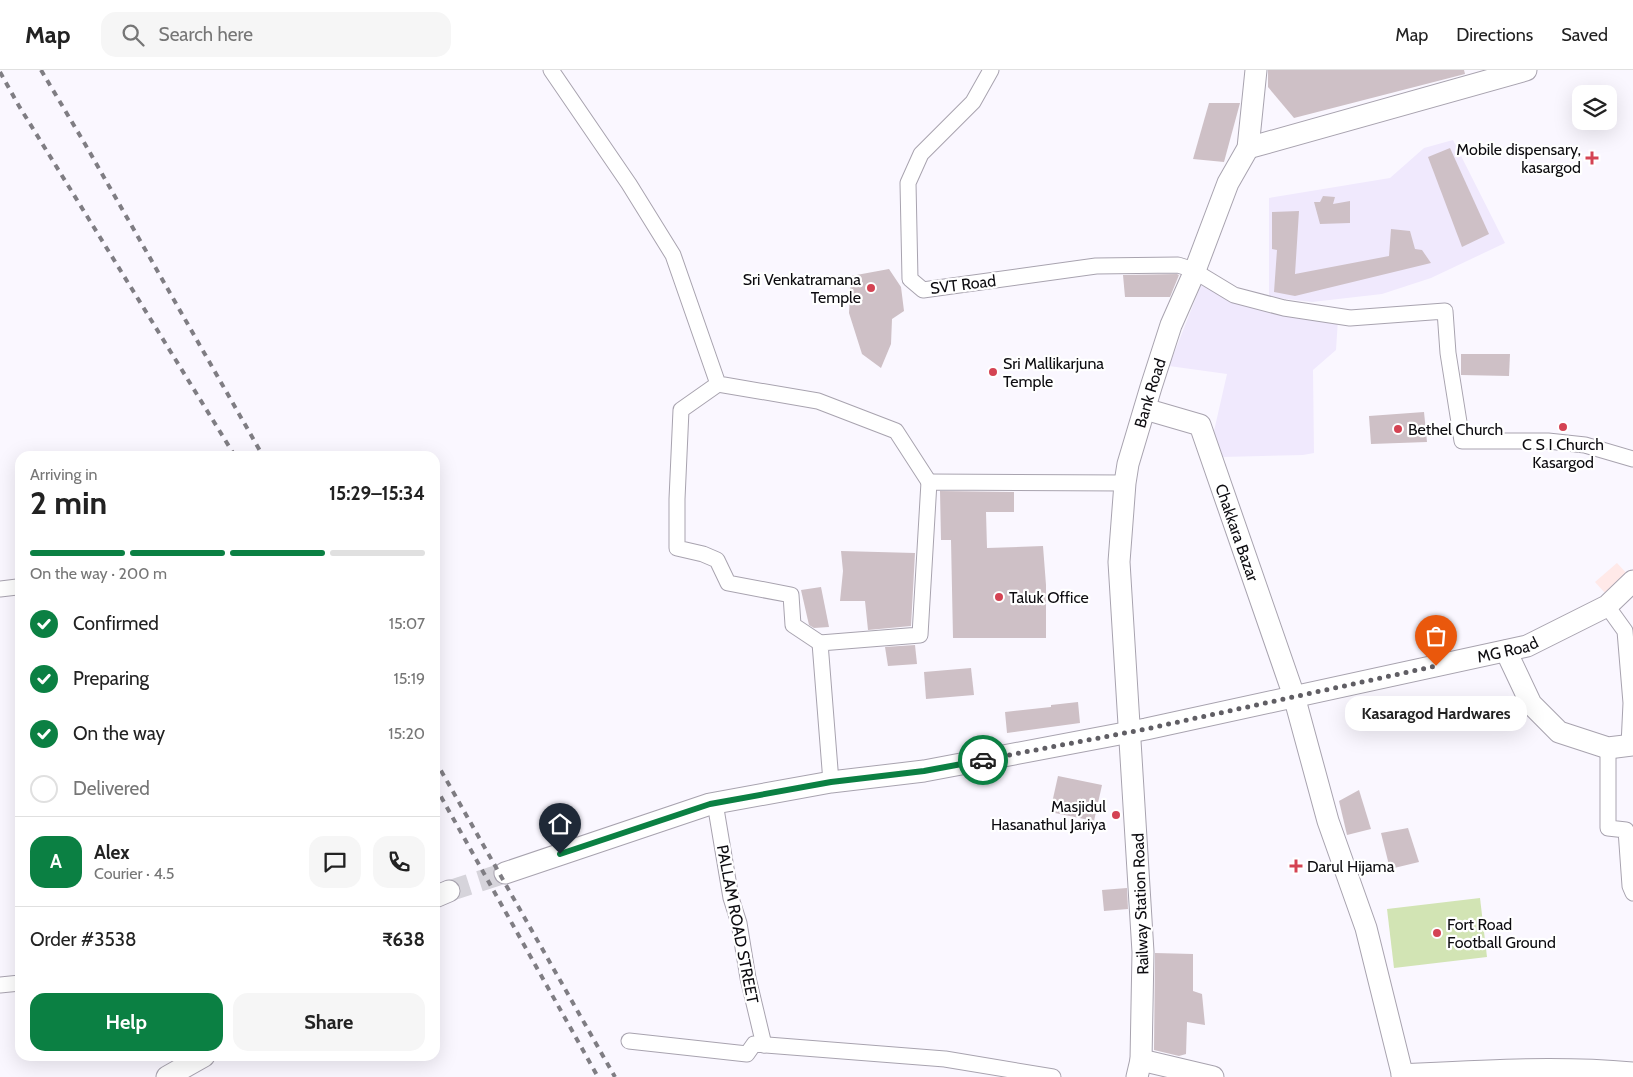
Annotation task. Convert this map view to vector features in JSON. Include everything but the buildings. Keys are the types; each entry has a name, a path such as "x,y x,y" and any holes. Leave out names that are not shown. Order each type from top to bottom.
{"street":[{"path":"551,70 629,184 673,255 718,384"},
{"name":"SVT Road","path":"991,70 973,102 921,154 908,183 910,279 923,290 1096,266 1178,265 1234,296 1284,308 1350,318 1445,311 1448,352 1462,441 1548,441 1585,445 1633,459"},
{"name":"Bank Road","path":"1129,732 1119,562 1124,483 1128,464 1171,325 1194,273 1228,183 1248,148 1256,70"},
{"path":"1248,148 1526,70"},
{"path":"718,384 818,401 896,431 929,482 920,635 820,643 793,625 791,595 728,583 717,560 703,554 677,548 677,499 682,410 718,384"},
{"name":"Chakkara Bazar","path":"1145,409 1200,424 1294,696"},
{"path":"929,482 1124,483"},
{"name":"MG Road","path":"504,873 715,803 831,782 924,771 1129,732 1527,646 1607,606 1633,581"},
{"path":"0,589 15,587"},
{"path":"1506,651 1531,704 1559,732 1608,748 1631,745 1631,703 1625,631 1607,606"},
{"path":"820,643 831,782"},
{"path":"1294,696 1328,821 1366,928 1402,1076 1550,1069 1633,1073"},
{"name":"Railway Station Road","path":"1129,732 1144,952 1139,1068"},
{"path":"1608,748 1608,828 1626,830 1630,886 1633,893"},
{"name":"PALLAM ROAD STREET","path":"715,803 731,898 739,923 748,978 764,1045"},
{"path":"0,985 15,984"},
{"path":"629,1041 746,1054 754,1044 945,1059 1053,1077"},
{"path":"167,1077 191,1061"},
{"path":"1139,1068 1213,1077"}],"shaded area":[{"path":"1453,140 1505,243 1431,278 1382,294 1312,302 1269,297 1269,198 1390,178 1424,148"},
{"path":"1201,285 1231,297 1338,319 1336,350 1313,370 1314,453 1303,455 1222,457 1214,431 1227,374 1169,366"},
{"path":"1617,563 1628,575 1606,594 1595,582"}],"green space":[{"name":"Fort Road Football Ground","path":"1480,898 1487,957 1394,968 1387,909"}],"tunnel":[{"path":"449,891 505,873"}],"railway":[{"path":"41,70 260,451"},
{"path":"0,72 19,106 232,451"},
{"path":"440,769 615,1077"},
{"path":"440,795 598,1077"}],"way so far":[{"path":"983,760 1146,729 1436,666"}],"place":[{"name":"Mobile dispensary, kasargod","path":"1592,158"},
{"name":"Sri Venkatramana Temple","path":"871,288"},
{"name":"Sri Mallikarjuna Temple","path":"993,372"},
{"name":"C S I Church Kasargod","path":"1563,427"},
{"name":"Bethel Church","path":"1398,429"},
{"name":"Taluk Office","path":"999,597"},
{"name":"Kasaragod Hardwares","path":"1436,666"},
{"name":"Masjidul Hasanathul Jariya","path":"1116,815"},
{"name":"Darul Hijama","path":"1296,866"},
{"name":"Fort Road Football Ground","path":"1437,933"}],"route":[{"path":"560,854 710,804 831,782 924,771 983,760"}]}
